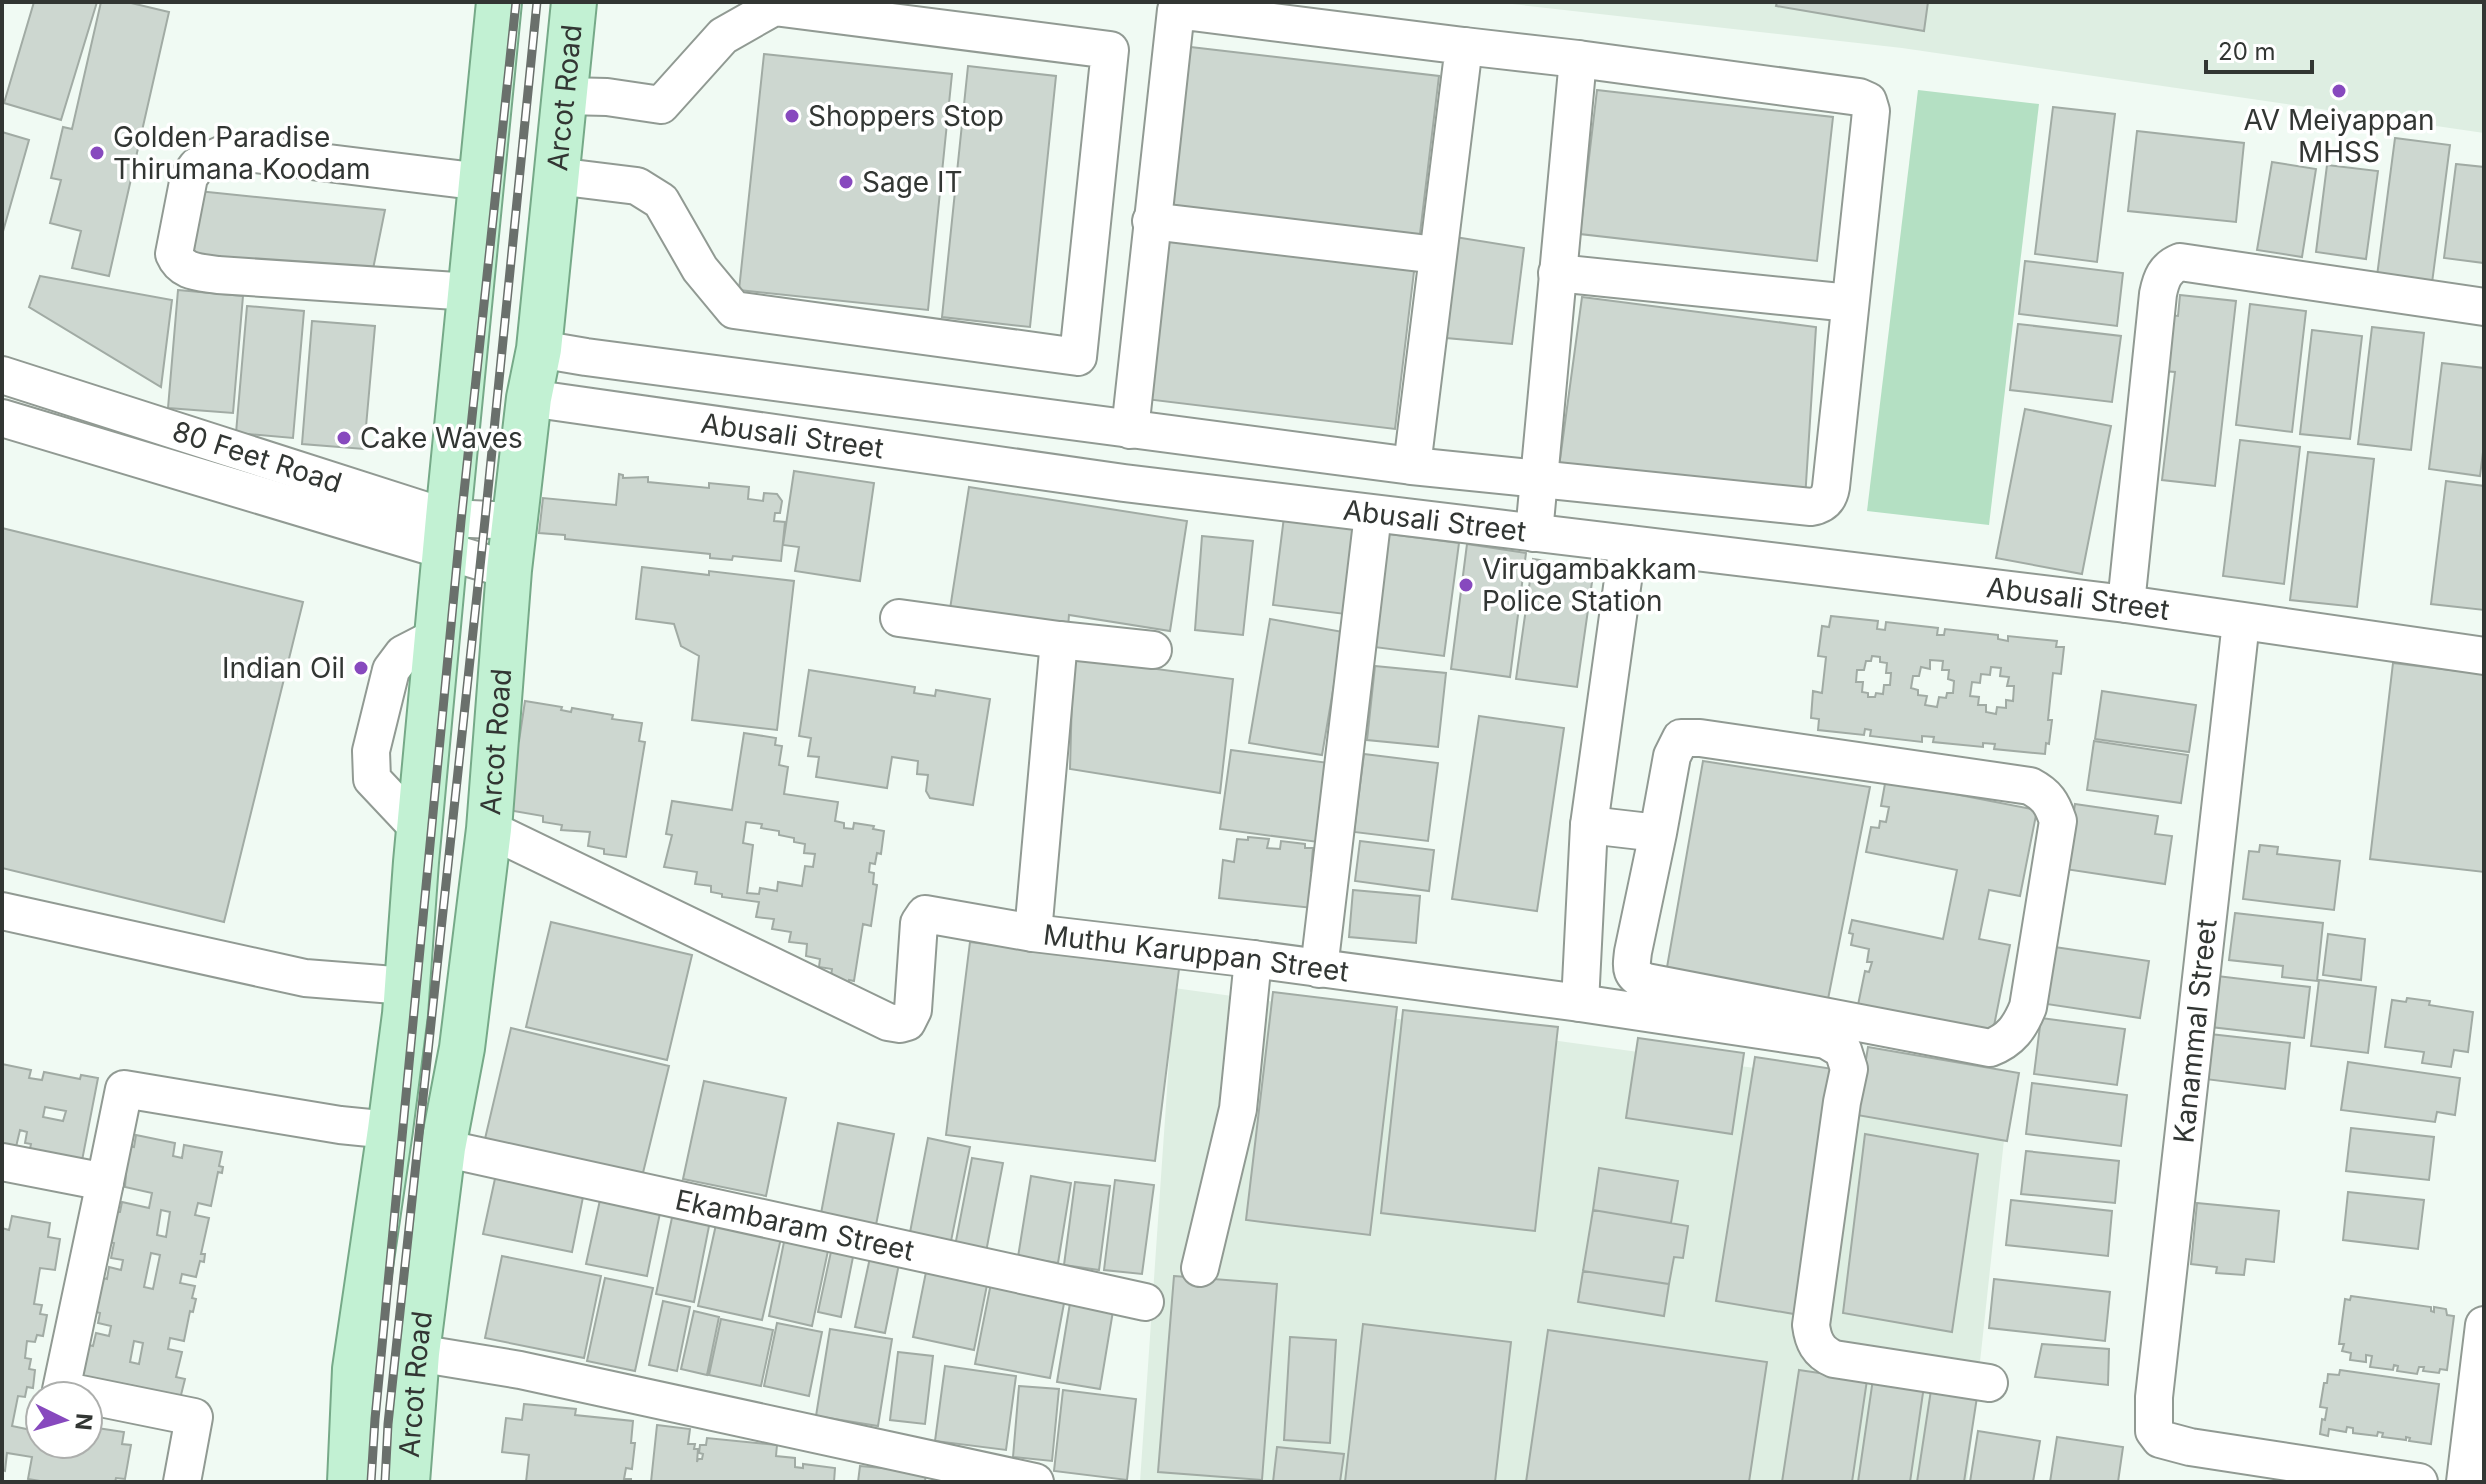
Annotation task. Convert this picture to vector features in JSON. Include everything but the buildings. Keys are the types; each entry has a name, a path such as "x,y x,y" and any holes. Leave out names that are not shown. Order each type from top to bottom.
{"main road":[{"name":"Arcot Road","path":"350,1482 355,1369 390,1130 407,986 447,534 454,290 467,180 499,2"},
{"name":"Arcot Road","path":"407,1482 417,1353 443,1148 462,1048 489,829 509,570 529,398 539,349 574,2"}],"street":[{"path":"556,176 637,186 661,201 700,269 734,310 1078,357 1110,50 774,7 723,36 661,105 607,97 565,96"},
{"path":"539,349 1130,430 1412,466 1811,507 1823,502 1831,487 1871,111 1868,101 1859,97 1578,59 1176,10 1130,430"},
{"path":"1412,466 1464,46"},
{"path":"1534,533 1578,59"},
{"path":"454,290 218,275 188,270 178,265 174,254 189,177 197,166 230,151 467,180"},
{"path":"1151,221 1437,255"},
{"path":"2126,604 2158,294 2165,272 2173,265 2180,262 2484,307"},
{"path":"1557,273 1850,303"},
{"name":"80 Feet Road","path":"2,375 447,534 509,570"},
{"name":"Abusali Street","path":"529,398 1124,483 2126,604 2484,656"},
{"name":"80 Feet Road","path":"2,418 447,534 515,521"},
{"path":"1319,969 1373,514"},
{"path":"1580,1003 1589,825 1628,544"},
{"path":"899,618 1153,650"},
{"name":"Kanammal Street","path":"2241,622 2154,1397 2154,1431 2160,1439 2190,1447 2419,1482"},
{"path":"1033,933 1059,640"},
{"path":"1681,738 1700,738 2030,786 2045,793 2053,803 2058,821 2028,1007 2022,1022 2013,1035 1990,1048 1646,982 1635,977 1631,970 1633,952 1658,833 1672,756 1681,738"},
{"path":"1589,825 1658,833"},
{"name":"Muthu Karuppan Street","path":"489,829 888,1022 900,1024 907,1022 913,1010 919,923 925,914 1033,933 1580,1003 1826,1040 1843,1050 1849,1069 1811,1325 1816,1346 1834,1359 1989,1383"},
{"path":"2,911 305,978 407,986"},
{"path":"1200,1268 1238,1109 1253,959"},
{"path":"182,1482 194,1417 61,1390 124,1089 340,1125 390,1130"},
{"name":"Ekambaram Street","path":"443,1148 1145,1302"},
{"path":"2,1162 105,1182"},
{"path":"2465,1482 2484,1325"},
{"path":"417,1353 520,1370 1035,1482"}],"shaded area":[{"name":"AV Meiyappan MHSS","path":"1494,2 2484,2 2484,133 1902,48"},
{"path":"1174,988 2008,1103 1967,1482 1140,1482"}],"green space":[{"path":"1918,90 2039,104 1989,525 1867,511"}],"railway":[{"path":"371,1482 461,521 516,2"},
{"path":"385,1482 388,1424 537,2"}],"place":[{"name":"AV Meiyappan MHSS","path":"2339,91"},
{"name":"Shoppers Stop","path":"792,116"},
{"name":"Golden Paradise Thirumana Koodam","path":"97,153"},
{"name":"Sage IT","path":"846,182"},
{"name":"Cake Waves","path":"344,438"},
{"name":"Virugambakkam Police Station","path":"1466,585"},
{"name":"Indian Oil","path":"361,668"}]}
